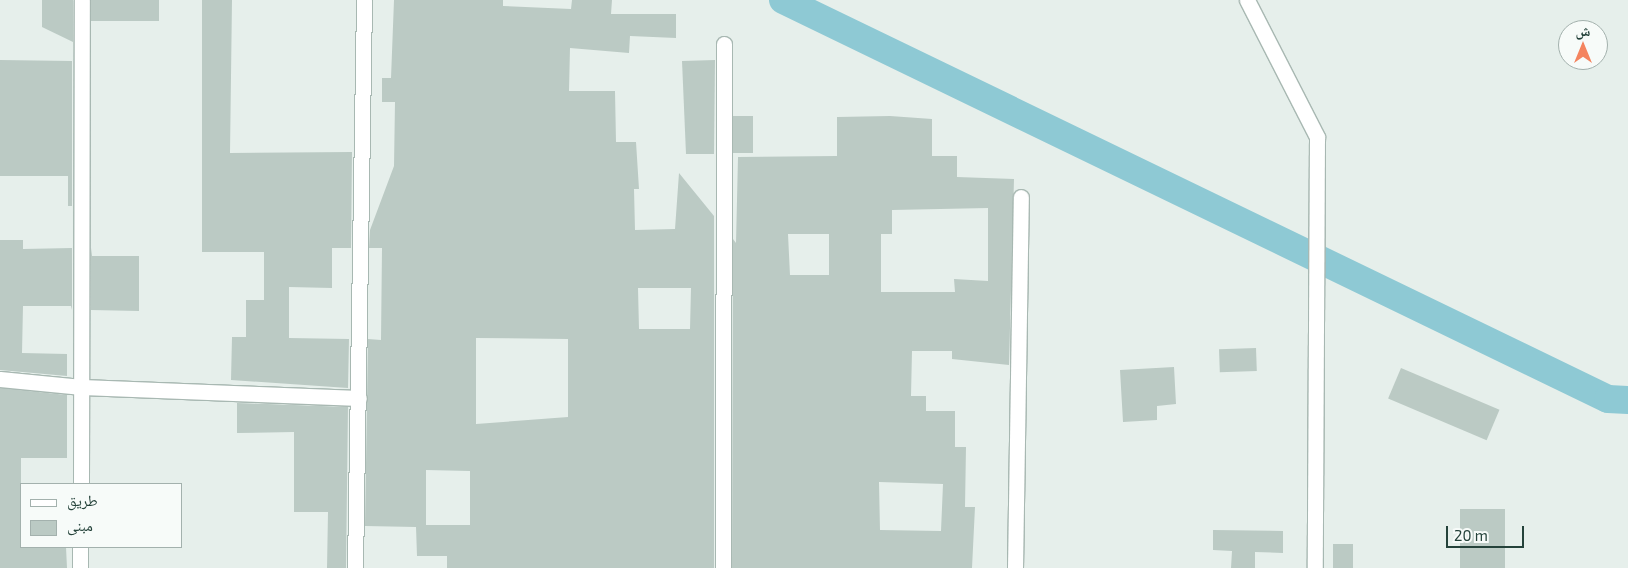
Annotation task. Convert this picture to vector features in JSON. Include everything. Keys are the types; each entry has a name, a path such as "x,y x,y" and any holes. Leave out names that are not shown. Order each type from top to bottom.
{"street":[{"path":"81,483 82,0"},
{"path":"355,568 364,0"},
{"path":"1247,0 1317,137 1315,568"},
{"path":"723,568 724,44"},
{"path":"1015,568 1021,197"},
{"path":"0,379 82,387 359,398"},
{"path":"80,548 80,568"}],"building":[{"path":"42,0 73,0 73,42 42,27"},
{"path":"91,0 159,0 159,21 91,21"},
{"path":"202,0 232,0 230,153 352,152 351,248 332,248 332,288 289,287 289,338 349,339 348,388 231,380 232,337 246,337 246,300 264,300 264,252 202,252"},
{"path":"394,0 503,0 503,6 571,9 572,0 612,0 611,14 676,14 676,38 630,36 629,53 570,48 569,91 615,91 616,142 636,142 639,189 634,189 635,230 675,229 679,173 714,216 714,568 447,568 447,556 417,556 416,527 365,526 368,339 381,340 382,248 369,248 370,230 394,166 395,102 382,102 382,78 391,78","holes":["638,288 691,288 690,329 639,329","476,338 568,339 568,417 476,424","426,470 470,471 470,525 426,525"]},
{"path":"0,60 72,61 72,206 68,206 68,176 0,176"},
{"path":"715,60 714,154 686,154 682,61"},
{"path":"733,116 753,116 753,153 733,153"},
{"path":"890,116 932,119 932,156 957,156 957,177 1014,179 1009,365 952,359 952,351 912,351 911,396 926,396 926,411 955,411 955,447 966,447 965,507 975,507 972,568 732,568 733,239 736,243 738,157 837,156 837,117","holes":["988,208 988,281 954,279 955,292 881,292 881,234 892,234 892,210","788,234 829,234 829,275 790,275","879,482 943,484 941,531 880,530"]},
{"path":"0,240 23,240 23,249 72,248 72,310 71,306 23,306 22,353 67,354 67,376 0,370"},
{"path":"91,248 92,256 139,256 139,311 91,310"},
{"path":"1256,348 1257,371 1220,372 1219,349"},
{"path":"1174,367 1176,404 1157,406 1157,420 1123,422 1120,370"},
{"path":"1401,368 1499,410 1487,440 1388,398"},
{"path":"0,388 67,395 67,458 21,458 20,548 66,548 67,568 0,568"},
{"path":"237,403 348,407 346,568 327,568 328,512 294,512 294,432 237,433"},
{"path":"1460,509 1505,509 1505,568 1460,568"},
{"path":"1213,530 1283,531 1283,553 1255,552 1255,568 1231,568 1232,551 1213,550"},
{"path":"1333,544 1353,544 1353,568 1333,568"}],"waterway":[{"path":"783,0 1608,399 1628,400"}]}
